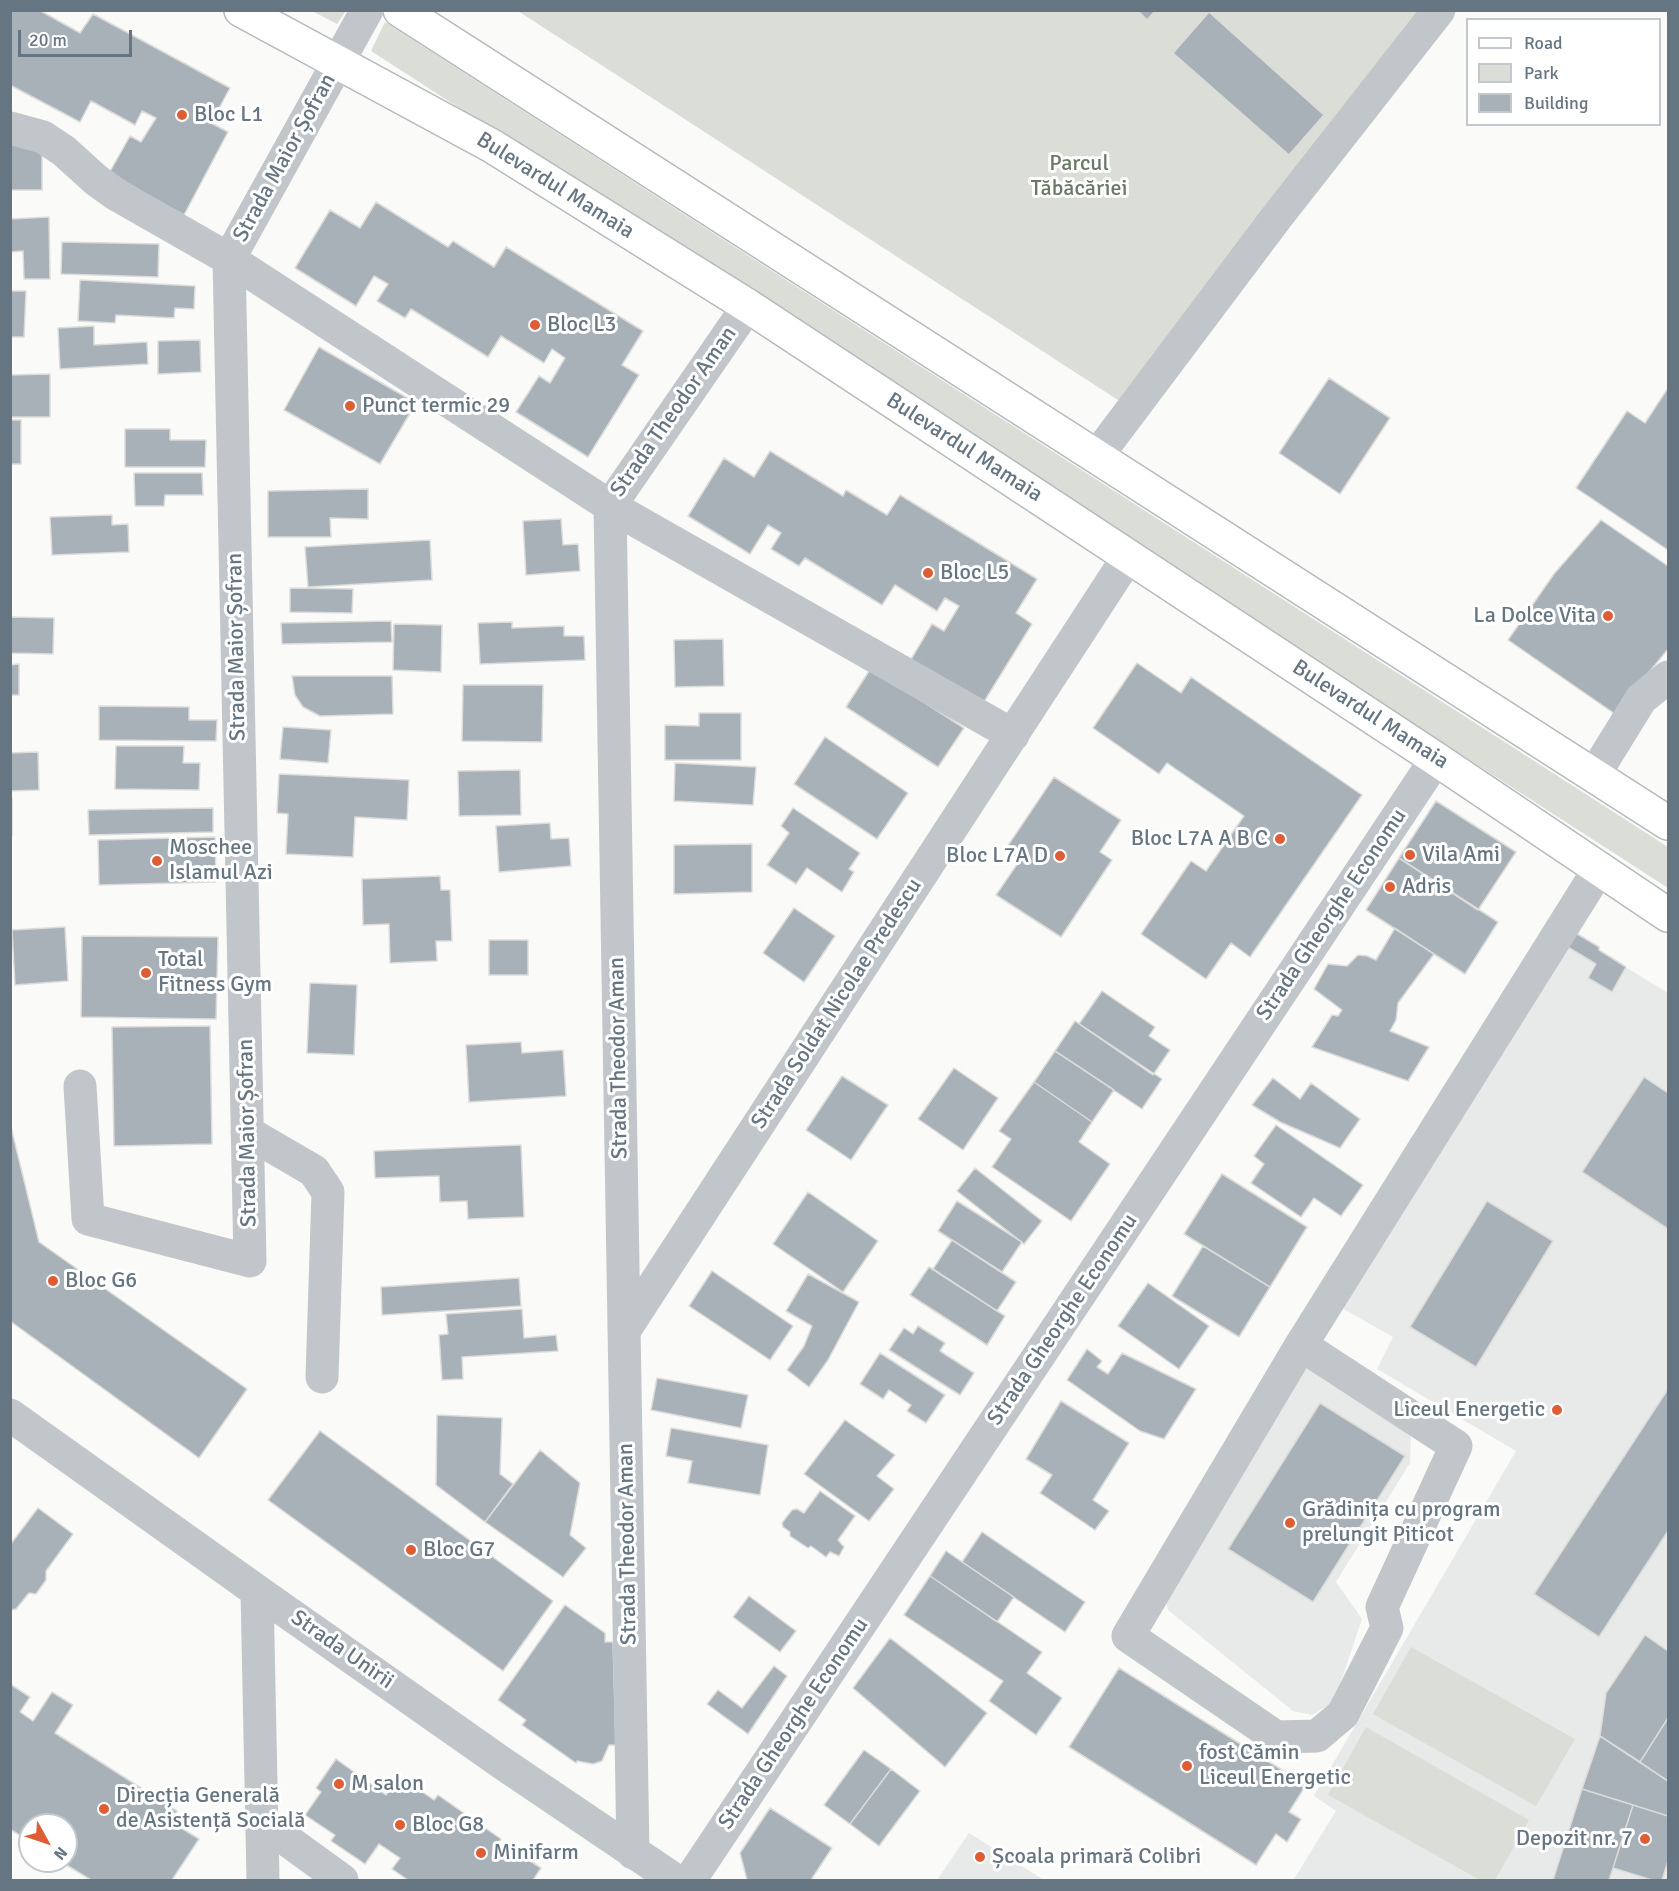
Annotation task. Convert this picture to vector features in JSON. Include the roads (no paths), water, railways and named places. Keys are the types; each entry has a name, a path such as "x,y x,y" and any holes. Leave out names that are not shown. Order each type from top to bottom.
{"main road":[{"name":"Bulevardul Mamaia","path":"241,10 492,146 748,306 1436,759 1668,915"},
{"path":"400,10 1668,823"}],"street":[{"name":"Strada Maior Șofran","path":"80,1086 88,1219 250,1261 229,259 367,10"},
{"path":"1097,456 1276,218 1439,10"},
{"path":"10,128 44,137 117,195 229,259 610,506 1013,735"},
{"name":"Strada Theodor Aman","path":"633,1853 610,506 748,306"},
{"name":"Strada Soldat Nicolae Predescu","path":"624,1331 1128,557"},
{"path":"1594,775 1641,699 1668,677"},
{"name":"Strada Gheorghe Economu","path":"690,1881 1436,759"},
{"path":"1301,1344 1456,1446 1382,1607 1387,1628 1342,1714 1317,1736 1276,1737 1128,1636 1301,1344 1599,869"},
{"path":"247,1132 314,1171 328,1192 322,1377"},
{"name":"Strada Unirii","path":"10,1416 257,1591 675,1881"},
{"path":"257,1591 263,1881"},
{"path":"262,1822 342,1881"}],"place":[{"name":"Bloc L1","path":"182,115"},
{"name":"Bloc L3","path":"535,325"},
{"name":"Punct termic 29","path":"350,406"},
{"name":"Bloc L5","path":"928,573"},
{"name":"La Dolce Vita","path":"1608,616"},
{"name":"Bloc L7A A B C","path":"1280,839"},
{"name":"Vila Ami","path":"1410,855"},
{"name":"Bloc L7A D","path":"1060,856"},
{"name":"Moschee Islamul Azi","path":"157,861"},
{"name":"Adris","path":"1390,887"},
{"name":"Total Fitness Gym","path":"146,973"},
{"name":"Bloc G6","path":"53,1281"},
{"name":"Liceul Energetic","path":"1557,1410"},
{"name":"Grădinița cu program prelungit Piticot","path":"1290,1523"},
{"name":"Bloc G7","path":"411,1550"},
{"name":"fost Cămin Liceul Energetic","path":"1187,1766"},
{"name":"M salon","path":"339,1784"},
{"name":"Direcția Generală de Asistență Socială","path":"104,1809"},
{"name":"Bloc G8","path":"400,1825"},
{"name":"Depozit nr. 7","path":"1645,1839"},
{"name":"Minifarm","path":"481,1853"},
{"name":"Școala primară Colibri","path":"980,1857"}],"park label":[{"name":"Parcul Tăbăcăriei","path":"1079,176"}]}
